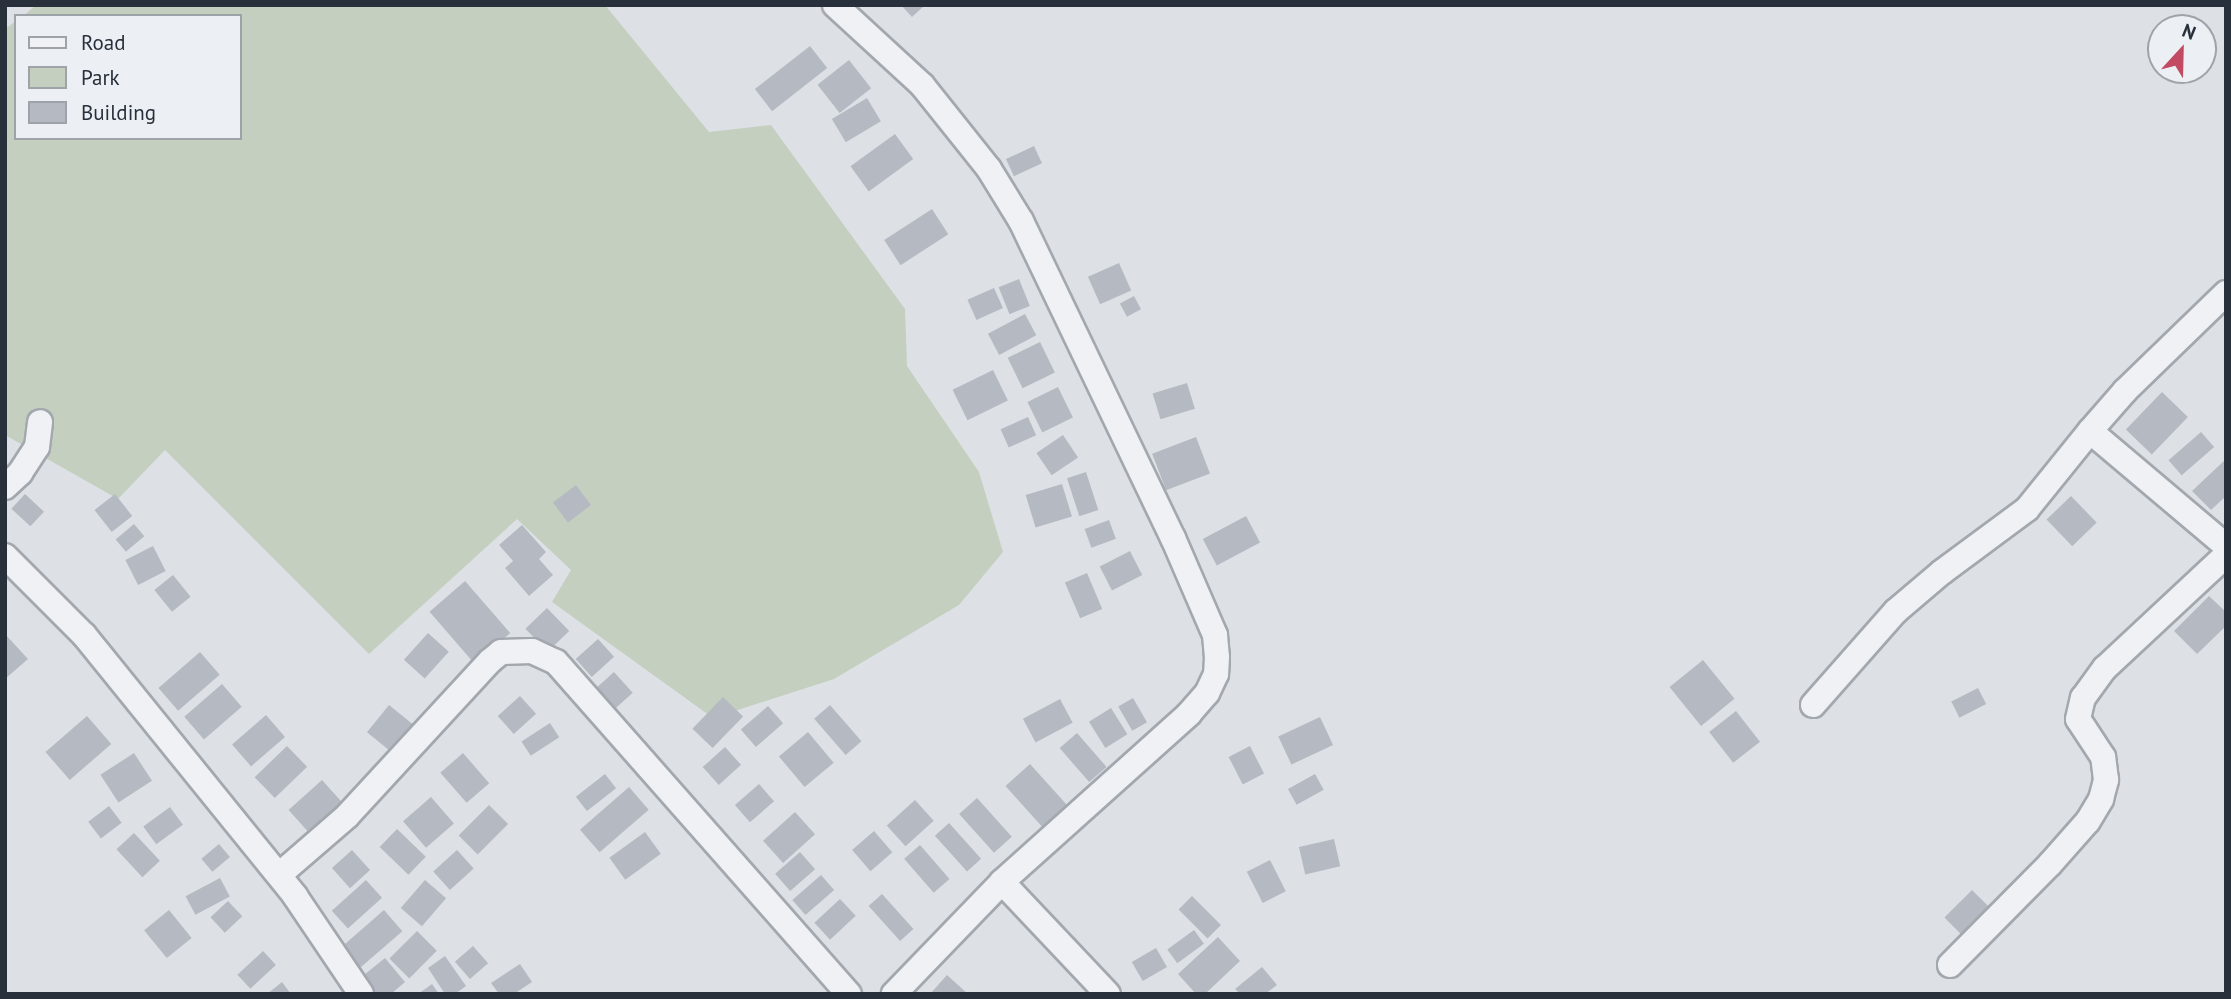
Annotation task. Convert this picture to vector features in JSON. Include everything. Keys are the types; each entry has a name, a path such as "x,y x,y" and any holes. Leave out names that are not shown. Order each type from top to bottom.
{"street":[{"path":"835,5 922,85 989,169 1021,221 1102,386 1215,635 1216,674 1207,693 1189,714 1002,882 894,994"},
{"path":"1813,705 1896,611 1942,572 2026,509 2125,391 2226,293"},
{"path":"5,487 20,473 37,447 40,422"},
{"path":"2091,431 2226,546"},
{"path":"1950,965 2050,864 2088,821 2101,799 2106,780 2103,757 2078,719 2083,698 2105,668 2226,555"},
{"path":"5,556 85,635 279,876 361,994"},
{"path":"279,876 347,816 490,661 501,652 532,651 556,662 849,994"},
{"path":"1002,882 1108,994"}],"green space":[{"path":"36,5 605,5 709,132 771,125 905,309 907,366 979,472 1003,552 959,605 834,679 713,718 552,602 571,570 517,519 369,654 165,450 118,499 5,435 5,29 14,22 14,140 242,140 242,14 25,14"}],"building":[{"path":"901,5 925,5 912,17"},
{"path":"810,46 827,68 772,111 755,89"},
{"path":"849,60 871,88 840,113 817,85"},
{"path":"867,98 881,121 846,142 832,119"},
{"path":"895,134 913,159 869,191 851,166"},
{"path":"1034,146 1042,163 1014,176 1006,159"},
{"path":"932,209 948,234 901,265 884,240"},
{"path":"1119,263 1131,290 1100,304 1088,277"},
{"path":"1019,279 1030,306 1009,314 999,287"},
{"path":"994,288 1003,308 976,320 968,300"},
{"path":"1134,296 1141,309 1127,317 1120,304"},
{"path":"1025,314 1036,335 999,355 988,334"},
{"path":"1040,342 1055,373 1023,388 1008,358"},
{"path":"993,370 1008,401 967,420 953,390"},
{"path":"1187,383 1195,409 1160,419 1153,394"},
{"path":"1058,387 1073,418 1042,432 1027,402"},
{"path":"2162,392 2188,417 2152,454 2126,429"},
{"path":"1028,417 1036,435 1009,447 1001,429"},
{"path":"2201,432 2214,447 2182,475 2169,460"},
{"path":"1063,435 1078,457 1052,475 1036,453"},
{"path":"1196,437 1210,473 1166,490 1152,454"},
{"path":"2226,459 2226,496 2211,510 2192,491"},
{"path":"1086,472 1098,510 1079,516 1067,478"},
{"path":"1062,484 1072,517 1036,528 1026,495"},
{"path":"576,485 591,505 568,522 553,502"},
{"path":"25,494 44,512 30,526 11,509"},
{"path":"115,494 132,516 112,532 95,510"},
{"path":"2071,496 2097,523 2072,546 2047,520"},
{"path":"1246,516 1260,542 1217,565 1203,539"},
{"path":"1109,520 1116,539 1091,548 1085,529"},
{"path":"134,524 144,536 126,552 116,539"},
{"path":"522,525 546,552 539,559 553,575 529,596 505,568 513,561 499,545"},
{"path":"153,546 166,571 138,585 125,560"},
{"path":"1130,551 1142,575 1112,590 1100,566"},
{"path":"1087,573 1102,609 1080,618 1065,582"},
{"path":"173,575 191,597 172,612 154,590"},
{"path":"465,581 510,633 475,664 430,612"},
{"path":"2209,596 2226,612 2226,626 2197,654 2174,631"},
{"path":"547,608 569,631 548,652 525,629"},
{"path":"428,633 449,652 425,678 404,660"},
{"path":"5,634 28,659 5,679"},
{"path":"598,639 614,657 592,677 576,659"},
{"path":"200,652 220,675 178,711 158,688"},
{"path":"1703,660 1734,699 1701,726 1670,687"},
{"path":"614,672 633,693 612,712 593,691"},
{"path":"222,684 242,707 204,739 184,717"},
{"path":"1978,688 1986,704 1959,718 1951,702"},
{"path":"520,696 536,714 514,734 498,716"},
{"path":"723,697 743,716 713,748 692,729"},
{"path":"1133,698 1147,722 1132,731 1118,706"},
{"path":"1060,699 1073,723 1036,743 1023,719"},
{"path":"389,705 415,726 393,753 367,732"},
{"path":"830,705 861,741 846,755 814,719"},
{"path":"768,706 783,723 756,747 741,730"},
{"path":"1111,708 1127,734 1105,748 1089,722"},
{"path":"1736,711 1760,742 1733,763 1709,732"},
{"path":"266,715 285,737 251,766 232,745"},
{"path":"87,716 111,744 70,780 45,752"},
{"path":"1320,717 1333,745 1291,765 1278,736"},
{"path":"550,723 559,737 531,756 521,742"},
{"path":"808,732 834,763 805,787 779,756"},
{"path":"1077,733 1107,767 1089,782 1060,748"},
{"path":"287,746 307,767 275,798 255,777"},
{"path":"1250,746 1264,774 1243,785 1229,757"},
{"path":"725,747 741,765 719,785 703,767"},
{"path":"134,753 152,781 118,802 100,775"},
{"path":"463,753 489,783 467,803 440,773"},
{"path":"1030,764 1070,809 1046,831 1005,786"},
{"path":"605,774 616,788 587,811 576,797"},
{"path":"1315,774 1324,790 1297,805 1288,789"},
{"path":"322,780 346,807 313,837 289,810"},
{"path":"759,784 774,801 750,822 735,805"},
{"path":"629,787 649,810 600,852 580,830"},
{"path":"431,797 454,823 426,848 403,821"},
{"path":"977,798 1012,837 994,853 959,814"},
{"path":"915,800 934,821 905,846 887,825"},
{"path":"489,805 508,824 478,854 459,835"},
{"path":"109,806 122,823 101,838 88,822"},
{"path":"170,807 183,825 156,844 143,826"},
{"path":"795,812 815,834 783,863 763,841"},
{"path":"949,823 981,859 967,871 935,836"},
{"path":"397,829 426,857 408,875 380,847"},
{"path":"874,831 892,852 870,871 852,850"},
{"path":"645,832 661,854 625,880 609,858"},
{"path":"134,833 160,861 142,877 116,849"},
{"path":"1334,839 1340,866 1305,874 1299,847"},
{"path":"219,844 230,857 212,872 201,859"},
{"path":"920,845 950,879 934,893 904,859"},
{"path":"352,850 370,870 350,888 332,868"},
{"path":"457,850 474,869 450,890 433,871"},
{"path":"800,852 815,869 790,891 775,874"},
{"path":"1270,860 1286,891 1263,903 1247,872"},
{"path":"821,875 834,890 805,915 792,900"},
{"path":"220,878 230,897 195,915 186,896"},
{"path":"366,880 382,898 348,929 332,911"},
{"path":"425,880 446,898 422,926 401,908"},
{"path":"1972,890 1991,909 1964,937 1944,918"},
{"path":"882,894 913,929 900,941 869,906"},
{"path":"1192,896 1221,925 1208,938 1179,909"},
{"path":"840,899 856,916 830,940 814,923"},
{"path":"228,901 242,916 225,933 210,917"},
{"path":"169,910 192,938 167,958 144,930"},
{"path":"384,910 402,931 354,973 336,952"},
{"path":"1194,930 1204,944 1177,963 1167,949"},
{"path":"417,931 437,951 409,978 389,959"},
{"path":"1218,937 1240,961 1205,994 1196,994 1178,974"},
{"path":"473,946 488,963 470,979 455,962"},
{"path":"1156,948 1167,967 1143,981 1132,962"},
{"path":"263,951 276,965 250,989 237,975"},
{"path":"445,956 466,986 455,994 445,994 428,968"},
{"path":"385,958 405,982 391,994 363,994 354,983"},
{"path":"520,964 532,982 514,994 499,994 491,983"},
{"path":"1262,967 1277,985 1265,994 1240,994 1235,989"},
{"path":"947,975 968,994 930,994"},
{"path":"282,982 291,994 267,994"},
{"path":"432,984 439,994 418,994"}]}
